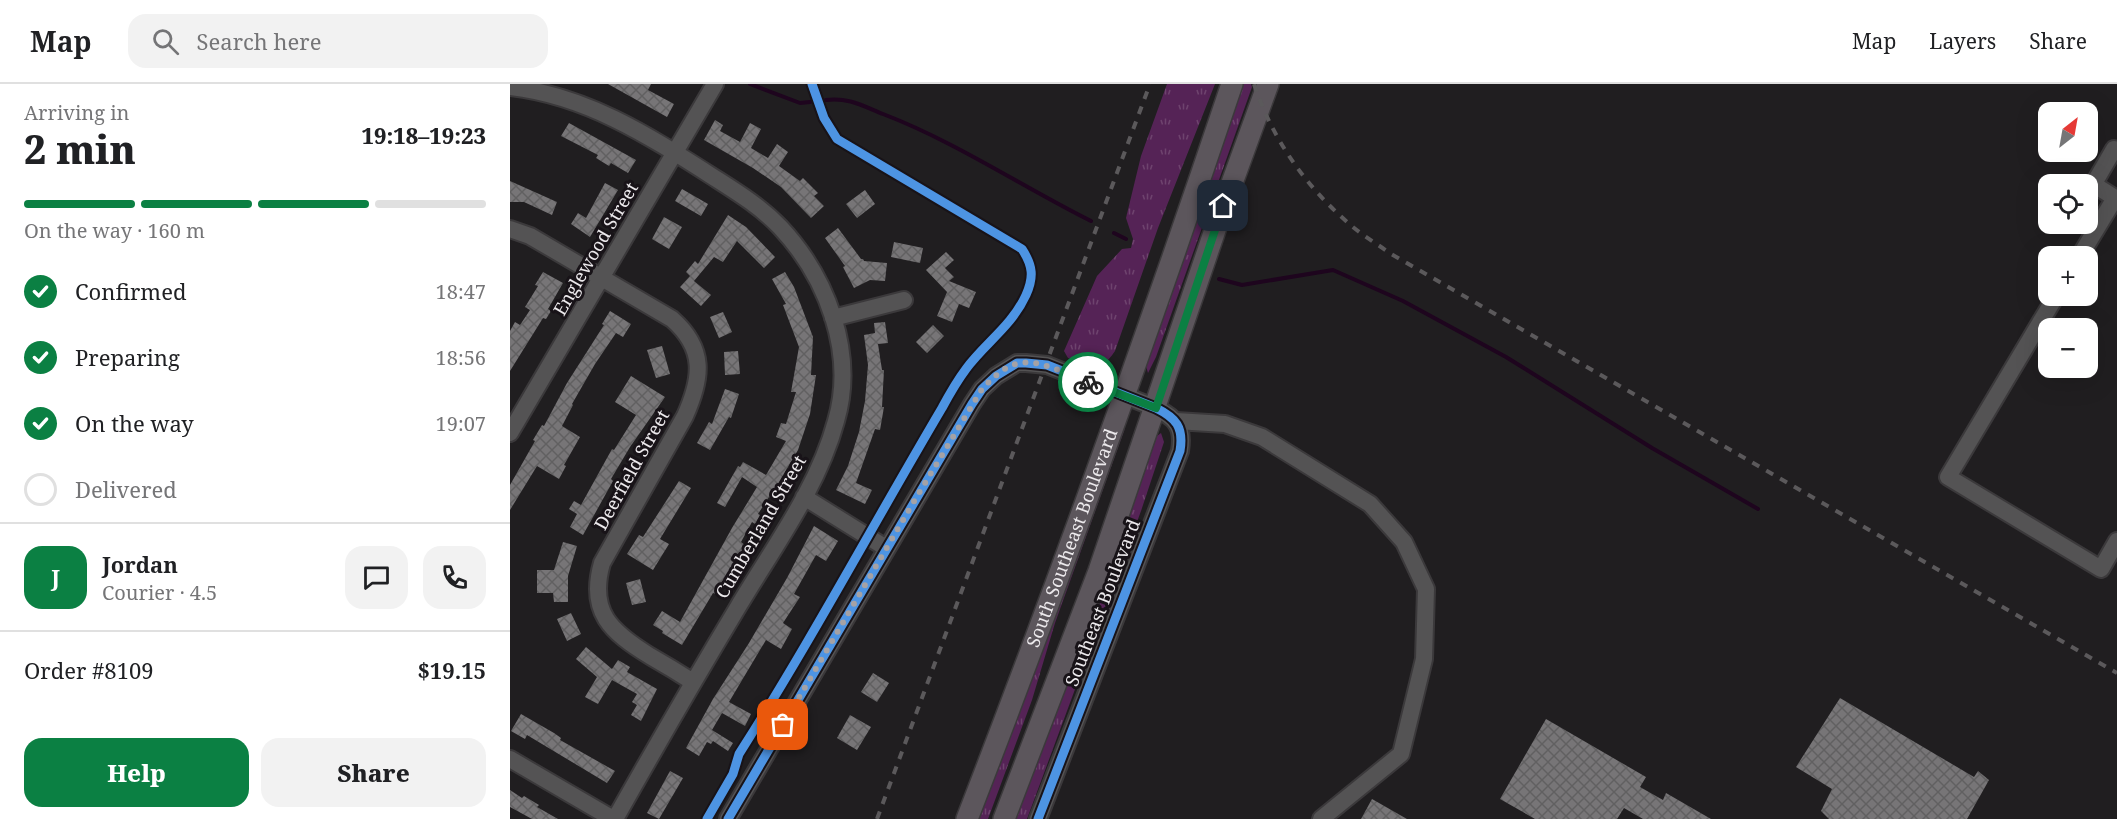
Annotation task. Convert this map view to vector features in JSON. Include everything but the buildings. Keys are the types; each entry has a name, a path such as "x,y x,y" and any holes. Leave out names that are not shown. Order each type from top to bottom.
{"main road":[{"name":"South Southeast Boulevard","path":"967,819 1066,559 1232,84"},
{"name":"South Southeast Boulevard","path":"1004,819 1099,570 1216,227 1268,84"}],"street":[{"name":"Englewood Street","path":"510,433 715,84"},
{"name":"Cumberland Street","path":"510,87 560,96 608,114 749,200 780,226 806,258 819,282 833,318 841,364 837,421 804,497 614,819"},
{"path":"2098,175 2116,143"},
{"path":"2086,246 2116,196 2098,190"},
{"name":"Deerfield Street","path":"510,229 525,233 672,319 684,329 692,342 697,356 698,382 690,406 602,563 597,587 601,609 612,628 635,647 693,682"},
{"path":"833,318 904,300"},
{"path":"2050,306 1948,477 2101,569 2117,541"},
{"path":"728,819 972,404 982,389 1017,363 1047,365 1156,408 1169,414 1176,421 1225,424 1262,437 1370,504 1404,542 1426,590 1424,659 1401,754 1321,819"},
{"name":"Southeast Boulevard","path":"1038,819 1180,451 1182,440 1176,421"},
{"path":"804,497 886,548"},
{"path":"510,759 614,819"}],"green space":[{"path":"1167,84 1215,84 1158,228 1115,351 1099,366 1089,366 1068,358 1064,351 1097,276 1122,249 1131,248 1133,239 1126,218 1141,156"},
{"path":"1240,84 1251,84 1252,87 1156,357 1148,373 1146,366"},
{"path":"1125,428 1055,623 1032,700 988,819 975,819 1114,445"},
{"path":"1161,433 1164,442 1141,511 1027,819 1013,819 1079,647 1099,606 1157,436"}],"waterway":[{"path":"750,84 800,103 810,102"},
{"path":"826,100 834,99 855,103 910,125 1091,221"},
{"path":"1114,233 1126,239"},
{"path":"1219,279 1242,285 1333,270 1403,301 1506,357 1652,448 1758,509"}],"railway":[{"path":"877,819 1150,84"},
{"path":"1254,84 1270,123 1303,176 1346,221 1391,254 2117,673"}],"cycle path":[{"path":"707,819 733,774 739,754 817,625 953,388 973,360 1013,316 1026,295 1031,277 1030,266 1022,249 837,139 824,118 812,84"},
{"path":"728,819 972,404 982,389 996,376 1017,363 1047,365 1156,408 1177,424 1181,436 1180,451 1038,819"}],"way so far":[{"path":"783,725 982,389 996,376 1017,363 1047,365 1088,382"}],"route":[{"path":"1088,382 1156,408 1223,206"}]}
